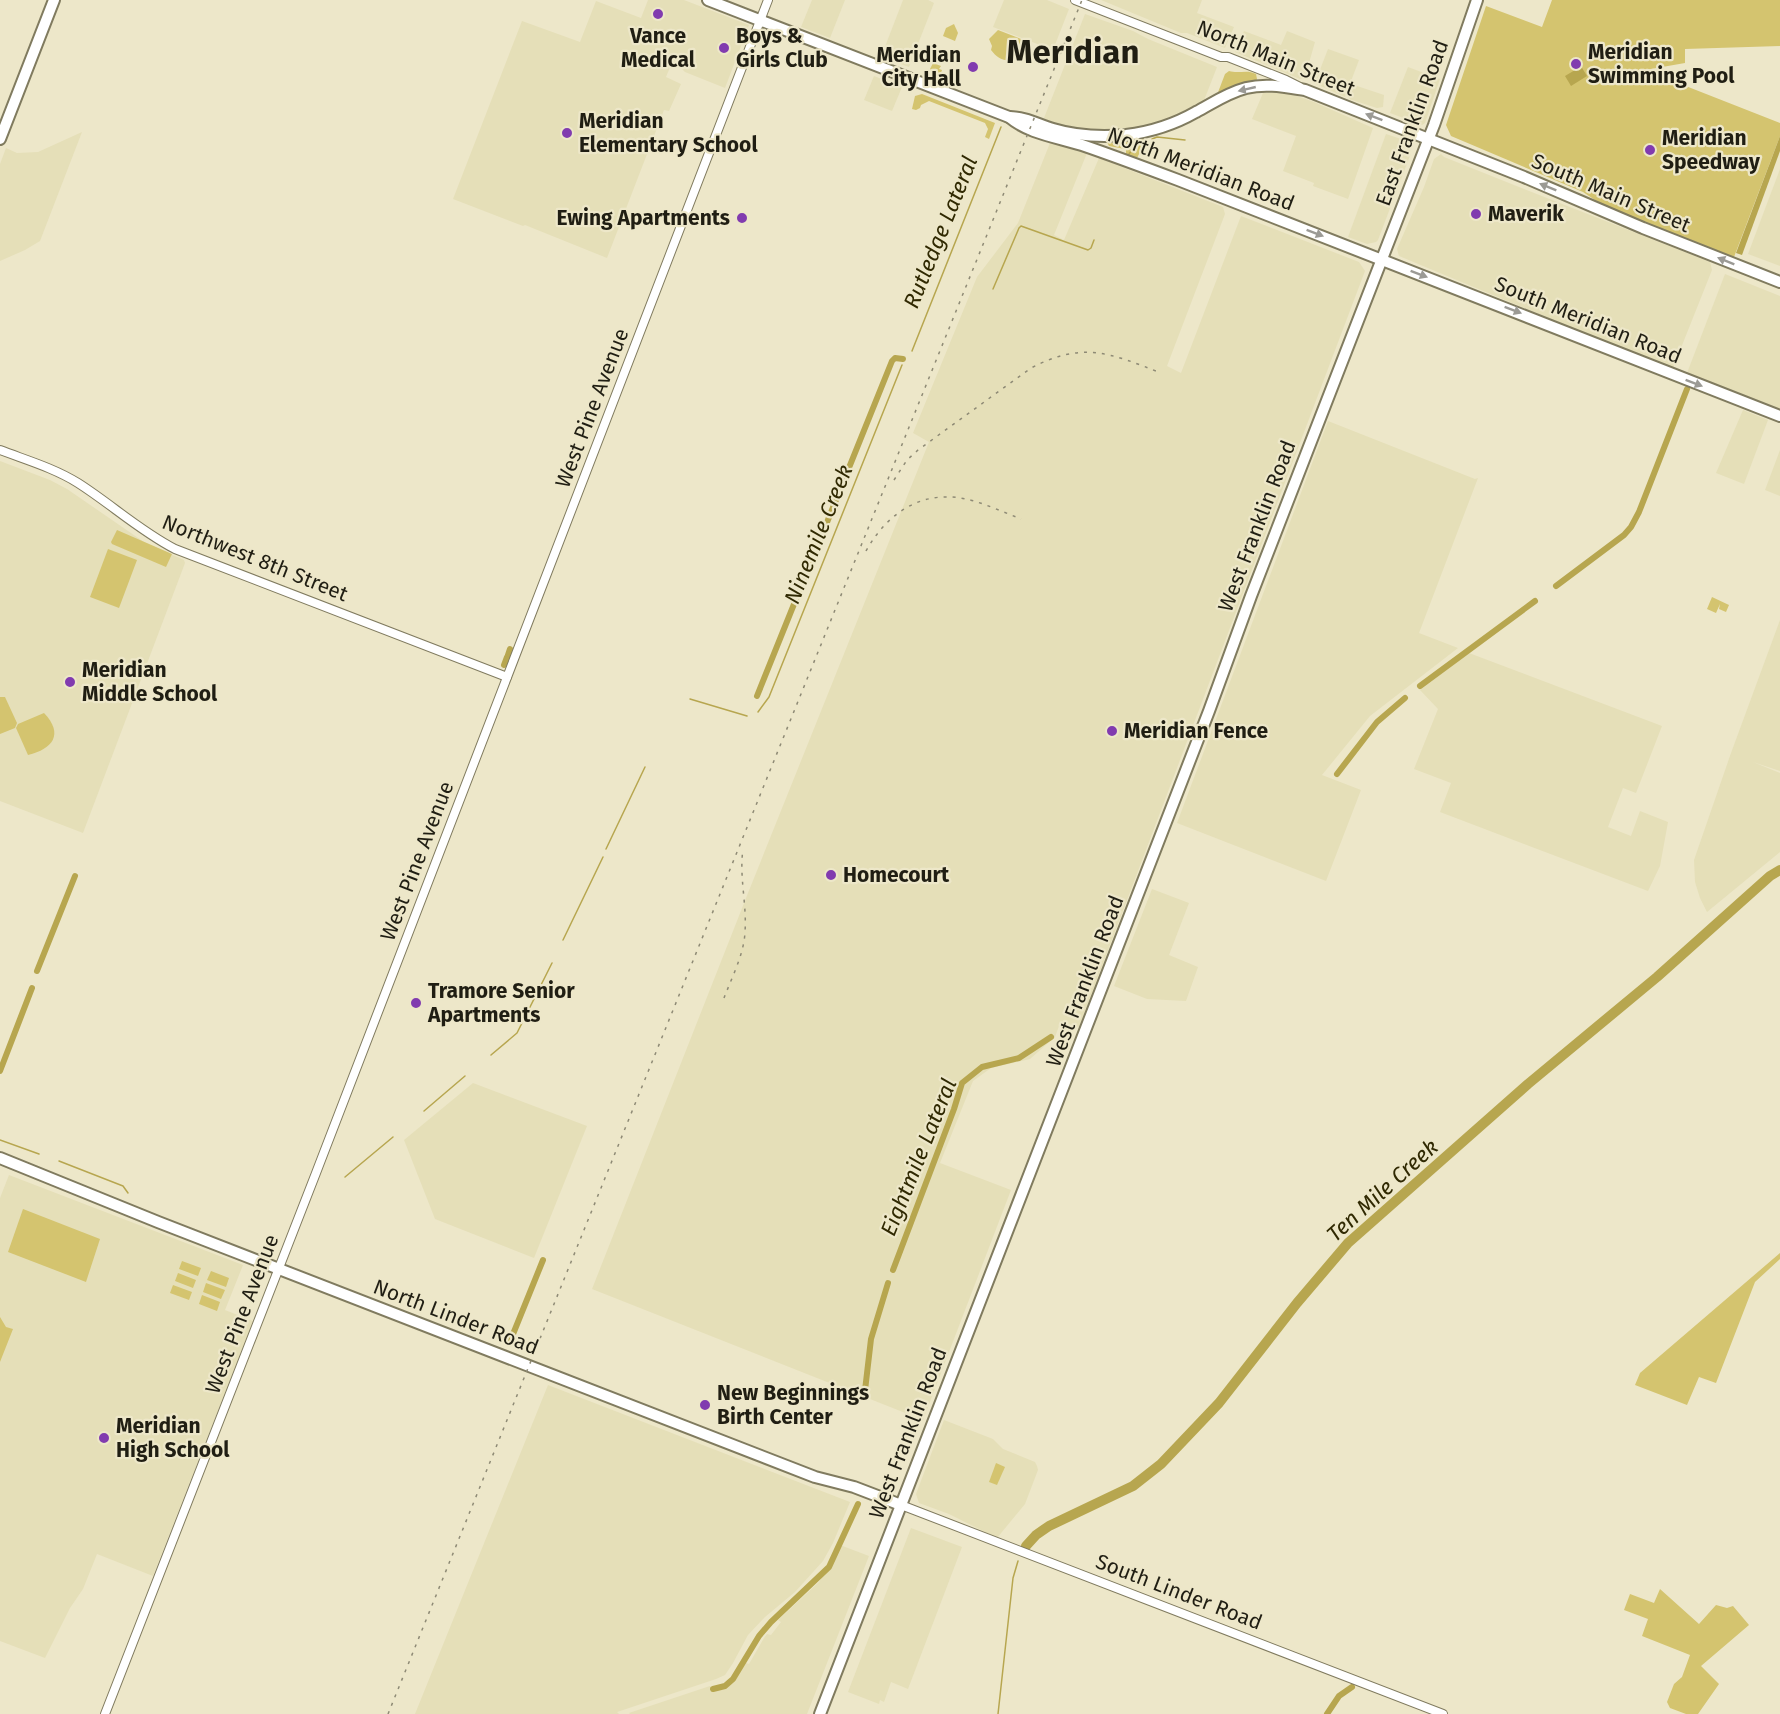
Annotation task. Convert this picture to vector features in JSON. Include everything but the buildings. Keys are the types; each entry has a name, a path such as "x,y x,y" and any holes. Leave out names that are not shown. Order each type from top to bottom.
{"main road":[{"path":"0,139 54,0"},
{"name":"North Meridian Road","path":"708,0 1009,117 1018,125 1127,161 1381,259"},
{"name":"East Franklin Road","path":"1381,259 1428,138 1477,0"},
{"name":"North Meridian Road","path":"1009,117 1022,117 1052,129 1087,135 1125,135 1152,130 1181,120 1229,94 1247,88 1276,85 1305,90"},
{"name":"North Main Street","path":"1305,90 1428,138"},
{"name":"South Main Street","path":"1428,138 1567,194 1643,228 1780,282"},
{"name":"South Meridian Road","path":"1381,259 1780,416"},
{"name":"West Franklin Road","path":"820,1714 1204,726 1251,596 1381,259"},
{"name":"North Linder Road","path":"0,1158 815,1477 854,1487 902,1505"}],"street":[{"name":"West Pine Avenue","path":"105,1714 768,0"},
{"name":"North Main Street","path":"1075,0 1221,57 1228,57 1305,90"},
{"name":"Northwest 8th Street","path":"0,450 50,469 76,482 143,531 175,549 507,677"},
{"name":"South Linder Road","path":"902,1505 1443,1714"}],"shaded area":[{"name":"Meridian Elementary School","path":"648,0 684,0 749,25 725,88 685,72 673,60 666,77 681,84 669,111 664,110 607,258 453,199 522,21 580,42 596,1 641,18"},
{"path":"812,0 845,0 830,38 801,27"},
{"path":"903,0 928,0 934,3 909,67 881,57"},
{"path":"1004,0 1047,0 1069,9 1053,50 993,27"},
{"path":"1101,0 1202,0 1197,13 1234,27 1225,48 1187,33 1181,33"},
{"path":"1552,0 1780,0 1780,46 1685,49 1685,63 1645,70 1780,123 1780,136 1734,257 1604,206 1583,192 1451,136 1446,125 1486,6 1542,27"},
{"path":"1085,14 1133,31 1217,67 1203,103 1163,122 1115,131 1067,127 1044,118"},
{"path":"954,24 958,33 955,41 943,36 946,28"},
{"path":"998,30 1026,41 1025,46 1021,45 1014,60 1001,59 991,50 989,39"},
{"path":"1244,31 1281,45 1287,31 1315,42 1305,77 1300,79 1235,52"},
{"path":"1328,49 1359,60 1345,97 1316,84"},
{"path":"1576,58 1587,76 1571,86 1565,76 1575,70 1570,62"},
{"path":"933,63 941,66 939,69 942,70 941,73 948,75 947,78 957,85 934,76 930,69"},
{"path":"1408,67 1440,79 1425,123 1422,125 1390,113"},
{"path":"1229,71 1253,73 1256,74 1257,79 1255,83 1217,95 1225,74"},
{"path":"874,76 902,87 892,111 864,100"},
{"path":"1354,85 1384,95 1383,107 1377,108 1349,99"},
{"path":"1278,92 1314,102 1373,128 1348,199 1313,186 1314,183 1283,171 1296,136 1252,119 1263,93"},
{"path":"922,94 995,123 989,139 985,137 988,129 985,123 929,101 916,110 912,109 915,96"},
{"path":"82,132 40,241 0,261 0,164 6,148 17,153 38,152"},
{"path":"1386,134 1407,141 1411,153 1378,240 1367,244 1348,237"},
{"path":"1780,136 1780,151 1742,255 1736,253"},
{"path":"1144,138 1144,144 1137,158 1126,154 1125,149 1109,146 1107,142"},
{"path":"1050,143 1087,153 1054,235 1064,240 1099,158 1223,207 1225,214 1167,366 1181,373 1241,216 1359,262 1365,271 1079,1027 1059,1026 1055,1037 1030,1059 991,1068 973,1081 940,1163 1011,1190 923,1420 592,1289 929,442 913,433 977,277 1018,223"},
{"path":"1441,154 1710,262 1712,270 1673,368 1399,256 1397,249 1434,159"},
{"path":"1780,169 1780,266 1748,254"},
{"path":"1725,274 1780,296 1780,409 1687,373"},
{"path":"1743,410 1768,420 1744,484 1716,473"},
{"path":"1328,421 1475,479 1478,478 1419,633 1458,648 1370,716 1322,775 1361,790 1326,881 1177,823"},
{"path":"1780,450 1780,496 1765,490"},
{"name":"Meridian Middle School","path":"0,461 67,489 144,542 184,560 185,563 83,833 0,801"},
{"path":"117,530 172,554 166,567 112,544"},
{"path":"108,549 137,560 119,608 90,597"},
{"path":"1712,597 1729,605 1726,612 1719,609 1720,604 1716,613 1707,609"},
{"path":"1780,620 1780,771 1753,762 1780,773 1780,852 1707,912 1695,882 1694,860"},
{"path":"1469,653 1662,726 1636,793 1623,788 1608,827 1631,836 1640,811 1668,822 1660,866 1648,891 1440,812 1451,783 1414,769 1438,709 1420,690"},
{"path":"0,697 5,697 17,723 15,728 0,734"},
{"path":"44,713 53,728 53,740 44,749 28,755 16,728 18,724"},
{"path":"1152,889 1189,903 1169,955 1198,967 1186,1001 1147,999 1114,986"},
{"path":"473,1083 587,1126 534,1258 435,1219 404,1140"},
{"name":"Meridian High School","path":"9,1175 243,1265 225,1310 253,1321 153,1576 97,1554 83,1589 70,1608 45,1658 0,1641 0,1198"},
{"path":"23,1209 100,1239 86,1282 8,1252"},
{"path":"1780,1253 1780,1259 1755,1282 1716,1383 1699,1377 1687,1405 1635,1385 1640,1373"},
{"path":"182,1261 201,1268 198,1276 179,1269"},
{"path":"211,1271 229,1278 226,1287 207,1280"},
{"path":"178,1273 196,1280 193,1288 175,1281"},
{"path":"206,1283 225,1290 221,1299 203,1292"},
{"path":"173,1285 192,1292 189,1300 170,1293"},
{"path":"202,1295 220,1302 217,1311 199,1304"},
{"path":"0,1317 6,1327 13,1329 0,1362"},
{"path":"548,1385 850,1502 823,1561 795,1592 765,1617 748,1635 725,1675 617,1712 619,1714 415,1714"},
{"path":"944,1420 993,1439 1003,1449 1035,1462 1037,1466 1038,1470 1025,1504 997,1538 949,1514 919,1503 916,1494"},
{"path":"996,1463 1005,1467 997,1485 989,1482"},
{"path":"911,1528 962,1547 908,1689 891,1682 884,1702 880,1700 879,1704 848,1692"},
{"path":"840,1545 869,1556 807,1714 629,1713 710,1686 714,1691 730,1684 746,1663 749,1664 767,1634 771,1635 781,1622 778,1620 819,1582"},
{"path":"1660,1589 1699,1624 1716,1605 1727,1608 1733,1606 1749,1625 1701,1666 1719,1684 1698,1714 1686,1714 1670,1708 1667,1702 1674,1684 1682,1677 1690,1655 1642,1636 1648,1619 1624,1610 1630,1594 1654,1603"}],"waterway":[{"name":"Rutledge Lateral","path":"912,351 1001,127"},
{"name":"Ninemile Creek","path":"1152,139 1157,137 1185,140"},
{"name":"Ninemile Creek","path":"1129,154 1134,147 1143,142"},
{"name":"Ninemile Creek","path":"993,289 1021,226 1088,250 1094,240"},
{"name":"Rutledge Lateral","path":"757,696 892,361 895,358 903,359"},
{"name":"Ninemile Creek","path":"758,712 769,697 902,365"},
{"name":"Eightmile Lateral","path":"1556,586 1624,535 1631,527 1687,389"},
{"name":"Eightmile Lateral","path":"1420,686 1535,601"},
{"path":"508,655 510,649"},
{"path":"504,665 507,657"},
{"name":"Eightmile Lateral","path":"1337,774 1377,722 1405,698"},
{"name":"Ninemile Creek","path":"690,699 747,716"},
{"name":"Ninemile Creek","path":"606,849 645,767"},
{"name":"Ninemile Creek","path":"563,940 603,857"},
{"name":"Ten Mile Creek","path":"1026,1546 1049,1526 1133,1486 1161,1464 1219,1403 1297,1303 1348,1243 1528,1084 1657,977 1770,876 1780,870"},
{"path":"37,971 75,876"},
{"name":"Ninemile Creek","path":"491,1055 517,1033 552,963"},
{"path":"0,1071 32,988"},
{"name":"Eightmile Lateral","path":"893,1270 962,1083 982,1067 1019,1058 1051,1037"},
{"name":"Ninemile Creek","path":"424,1111 465,1076"},
{"name":"Ninemile Creek","path":"345,1177 393,1137"},
{"name":"Ninemile Creek","path":"0,1140 39,1154"},
{"name":"Ninemile Creek","path":"59,1161 123,1186 128,1193"},
{"name":"Rutledge Lateral","path":"509,1344 543,1260"},
{"name":"Eightmile Lateral","path":"864,1399 871,1339 888,1283"},
{"name":"Eightmile Lateral","path":"713,1689 725,1686 733,1679 759,1636 829,1567 858,1504"},
{"name":"Ten Mile Creek","path":"998,1714 1013,1578 1018,1561"},
{"path":"1327,1714 1339,1696 1352,1687"}],"railway":[{"path":"388,1714 1082,0"},
{"path":"894,480 907,460 918,450 1031,368 1049,360 1082,352 1096,353 1126,360 1161,373"},
{"path":"866,551 875,537 898,513 925,500 957,497 980,503 1021,519"},
{"path":"724,998 744,940 743,849"}],"place":[{"name":"Vance Medical","path":"658,14"},
{"name":"Boys & Girls Club","path":"724,48"},
{"name":"Meridian Swimming Pool","path":"1576,64"},
{"name":"Meridian City Hall","path":"973,67"},
{"name":"Meridian Elementary School","path":"567,133"},
{"name":"Meridian Speedway","path":"1650,150"},
{"name":"Maverik","path":"1476,214"},
{"name":"Ewing Apartments","path":"742,218"},
{"name":"Meridian Middle School","path":"70,682"},
{"name":"Meridian Fence","path":"1112,731"},
{"name":"Homecourt","path":"831,875"},
{"name":"Tramore Senior Apartments","path":"416,1003"},
{"name":"New Beginnings Birth Center","path":"705,1405"},
{"name":"Meridian High School","path":"104,1438"}],"district":[{"name":"Meridian","path":"1073,51"}]}
